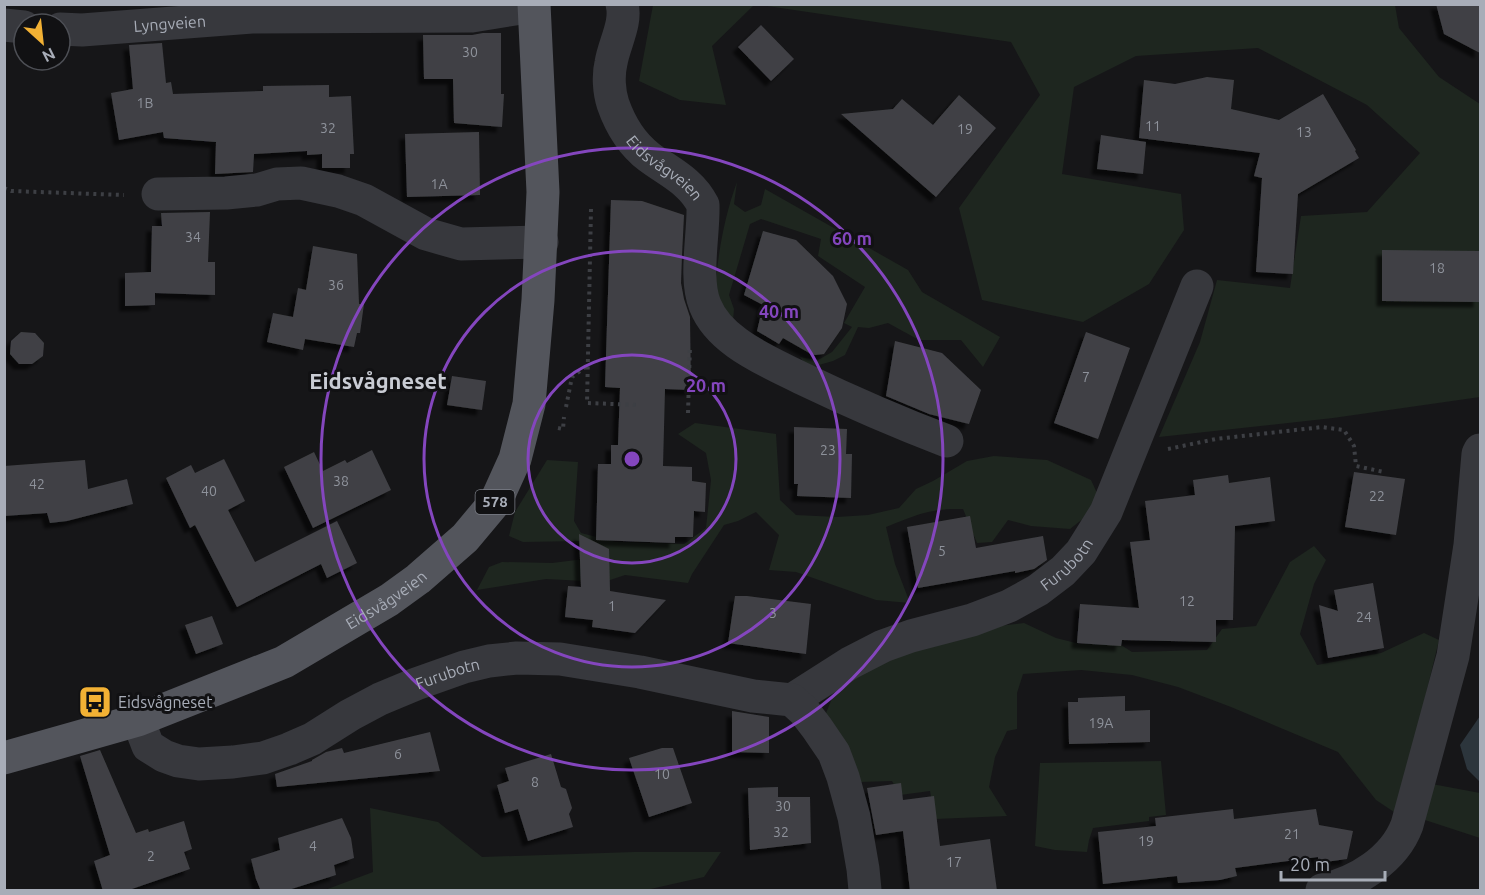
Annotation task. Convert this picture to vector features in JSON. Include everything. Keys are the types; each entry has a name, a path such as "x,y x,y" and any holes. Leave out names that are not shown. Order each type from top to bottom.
{"main road":[{"name":"Eidsvågveien","path":"4,758 138,720 284,662 389,600 418,579 465,538 496,501 514,459 529,404 538,300 543,192 534,4"}],"street":[{"name":"Lyngveien","path":"72,30 252,17 472,16 515,9 528,4"},
{"name":"Eidsvågveien","path":"622,4 624,10 622,24 610,64 612,101 621,123 633,141 647,156 690,185 699,196 703,205 700,276 704,303 712,317 721,329 737,343 759,356 884,417 947,441"},
{"path":"158,194 226,193 256,190 277,184 300,183 338,191 364,200 426,234 461,244 542,242"},
{"name":"Furubotn","path":"138,720 148,746 178,761 199,764 263,758 312,739 350,715 416,684 464,667 517,658 560,659 640,672 753,696 792,700 850,663 882,646 972,620 1009,606 1038,590 1069,565 1081,552 1106,512 1197,286"},
{"path":"1322,891 1358,878 1378,863 1403,837 1453,656 1470,545 1480,450"},
{"path":"792,700 804,711 834,753 854,818 863,869 864,891"}],"path":[{"path":"4,188 11,191 158,194"},
{"path":"591,209 587,403 640,405"},
{"path":"688,413 690,335 704,303"},
{"path":"1160,450 1216,439 1322,427 1344,430 1354,446 1356,466 1384,472"}],"shaded area":[{"path":"653,5 754,5 712,46 726,105 680,100 639,81"},
{"path":"760,5 1395,5 1399,28 1439,77 1480,104 1480,397 1333,418 1159,437 1200,342 1217,280 1290,288 1301,216 1367,212 1420,153 1367,105 1258,48 1136,56 1074,87 1062,174 1181,194 1184,230 1149,284 1083,322 982,300 959,208 1040,95 1011,42"},
{"path":"737,182 734,204 745,212 761,205 765,189 908,270 922,292 1000,337 983,367 961,340 919,340 888,323 869,328 858,327 845,355 808,368 800,357 818,360 832,352 852,327 844,323 865,287 818,256 821,239 761,219 750,224 729,295 734,309 733,321 714,301 721,240"},
{"path":"695,423 776,434 780,500 796,515 837,517 868,515 899,508 916,489 967,461 994,456 1047,460 1091,480 1097,493 1094,510 1070,529 1031,526 1008,520 992,542 977,543 963,509 932,511 886,527 895,564 910,603 876,600 796,572 769,570 779,535 756,512 724,525 688,583 625,575 604,582 546,579 477,590 489,567 502,562 552,563 592,558 609,550 580,541 523,542 509,536 515,512 547,460 578,462 574,521 581,533 616,542 684,544 706,528 711,480 706,453 678,434"},
{"path":"1314,546 1326,560 1314,584 1300,634 1317,665 1381,653 1424,633 1439,640 1397,814 1376,800 1338,752 1178,687 1132,675 1081,670 1023,674 1017,693 1017,729 1007,731 995,757 989,787 1007,816 935,819 930,791 900,795 892,781 860,782 824,718 835,691 892,656 990,627 1024,623 1056,638 1080,644 1121,645 1132,652 1207,650 1222,629 1256,626 1290,562"},
{"path":"1480,716 1480,782 1467,769 1460,745"},
{"path":"1161,761 1166,815 1149,817 1149,821 1093,828 1087,852 1035,846 1040,763"},
{"path":"1432,784 1480,793 1480,838 1425,820"},
{"path":"370,808 438,822 482,857 634,852 721,852 704,877 646,890 325,890 373,872"}],"building":[{"path":"1436,4 1480,4 1480,53 1444,34"},
{"path":"761,25 794,59 771,81 738,47"},
{"path":"501,33 501,94 504,94 502,127 454,123 453,79 424,79 423,35"},
{"path":"162,43 166,83 171,82 173,94 263,91 263,86 329,85 329,97 351,96 354,154 350,154 350,168 322,168 322,154 307,155 307,151 254,154 253,172 215,174 216,142 164,138 163,132 119,140 111,93 133,89 129,45"},
{"path":"1207,77 1234,80 1231,109 1279,120 1323,94 1356,150 1359,158 1298,194 1293,274 1256,272 1262,178 1254,176 1260,153 1139,138 1144,80 1175,84"},
{"path":"959,95 996,128 936,197 841,114 893,109 902,99 933,125"},
{"path":"479,132 480,195 407,197 405,134"},
{"path":"1101,135 1146,142 1143,174 1097,169"},
{"path":"611,200 642,201 684,215 681,283 690,317 691,390 665,389 663,466 692,467 692,481 706,483 705,512 694,511 693,537 675,537 675,543 596,540 598,464 611,464 611,445 618,445 620,388 605,387"},
{"path":"210,212 208,262 215,262 215,295 155,293 155,305 125,306 125,273 151,272 152,226 162,226 161,213"},
{"path":"763,231 796,240 833,276 847,304 842,328 824,354 811,354 783,338 779,344 757,331 763,305 744,295"},
{"path":"313,246 357,254 359,304 364,304 360,333 357,333 354,347 305,339 303,350 267,342 273,313 293,317 298,288 306,290"},
{"path":"1382,250 1479,251 1479,302 1382,301"},
{"path":"21,332 35,333 44,343 43,356 32,364 19,364 10,354 11,341"},
{"path":"1086,332 1130,348 1098,439 1054,423"},
{"path":"895,341 942,353 981,390 969,424 929,414 886,396"},
{"path":"452,376 486,381 482,410 447,405"},
{"path":"794,427 847,429 846,454 852,454 851,498 797,496 798,484 794,484"},
{"path":"372,450 391,490 313,528 284,467 314,452 323,471 345,460 347,463"},
{"path":"224,459 245,501 228,510 255,562 337,521 357,563 327,578 321,564 237,607 195,525 190,528 166,478 191,465 195,473"},
{"path":"85,460 88,489 127,479 133,504 67,521 50,523 47,513 4,516 4,466"},
{"path":"1354,472 1405,479 1396,535 1345,527"},
{"path":"1228,475 1229,483 1270,477 1275,521 1235,526 1233,620 1216,620 1216,642 1122,640 1121,646 1077,643 1080,604 1139,608 1130,542 1150,540 1145,501 1195,495 1193,480"},
{"path":"970,516 976,548 1043,536 1047,560 1034,569 918,588 907,527"},
{"path":"579,534 609,549 610,591 666,600 635,633 592,627 593,620 565,617 568,586 581,587"},
{"path":"1373,583 1384,648 1328,658 1319,605 1338,611 1334,590"},
{"path":"735,596 811,604 806,654 728,643"},
{"path":"212,616 223,644 196,654 185,625"},
{"path":"1125,696 1125,711 1150,710 1150,742 1069,744 1068,702 1078,702 1078,698"},
{"path":"732,711 769,717 769,753 732,752"},
{"path":"430,732 440,771 277,787 275,774 312,761 326,752 342,748 344,753"},
{"path":"662,748 673,748 692,803 649,817 629,758"},
{"path":"100,750 136,833 148,829 149,832 184,821 192,849 184,852 190,869 126,891 103,891 94,861 110,855 80,756"},
{"path":"551,754 561,787 566,789 572,808 569,814 573,827 528,841 518,809 505,813 497,785 509,781 505,768"},
{"path":"901,783 903,800 934,796 940,846 990,839 997,891 910,891 903,831 876,835 867,788"},
{"path":"778,787 778,797 810,797 811,843 750,850 748,788"},
{"path":"1233,809 1234,819 1316,809 1319,825 1353,831 1347,859 1318,863 1318,857 1235,868 1237,876 1220,880 1178,883 1177,876 1103,884 1098,832 1156,826 1155,818"},
{"path":"342,818 351,838 354,858 334,865 336,875 285,891 261,891 251,859 280,850 278,838"}],"place":[{"name":"Eidsvågneset","path":"95,702"}],"district":[{"name":"Eidsvågneset","path":"378,381"}]}
